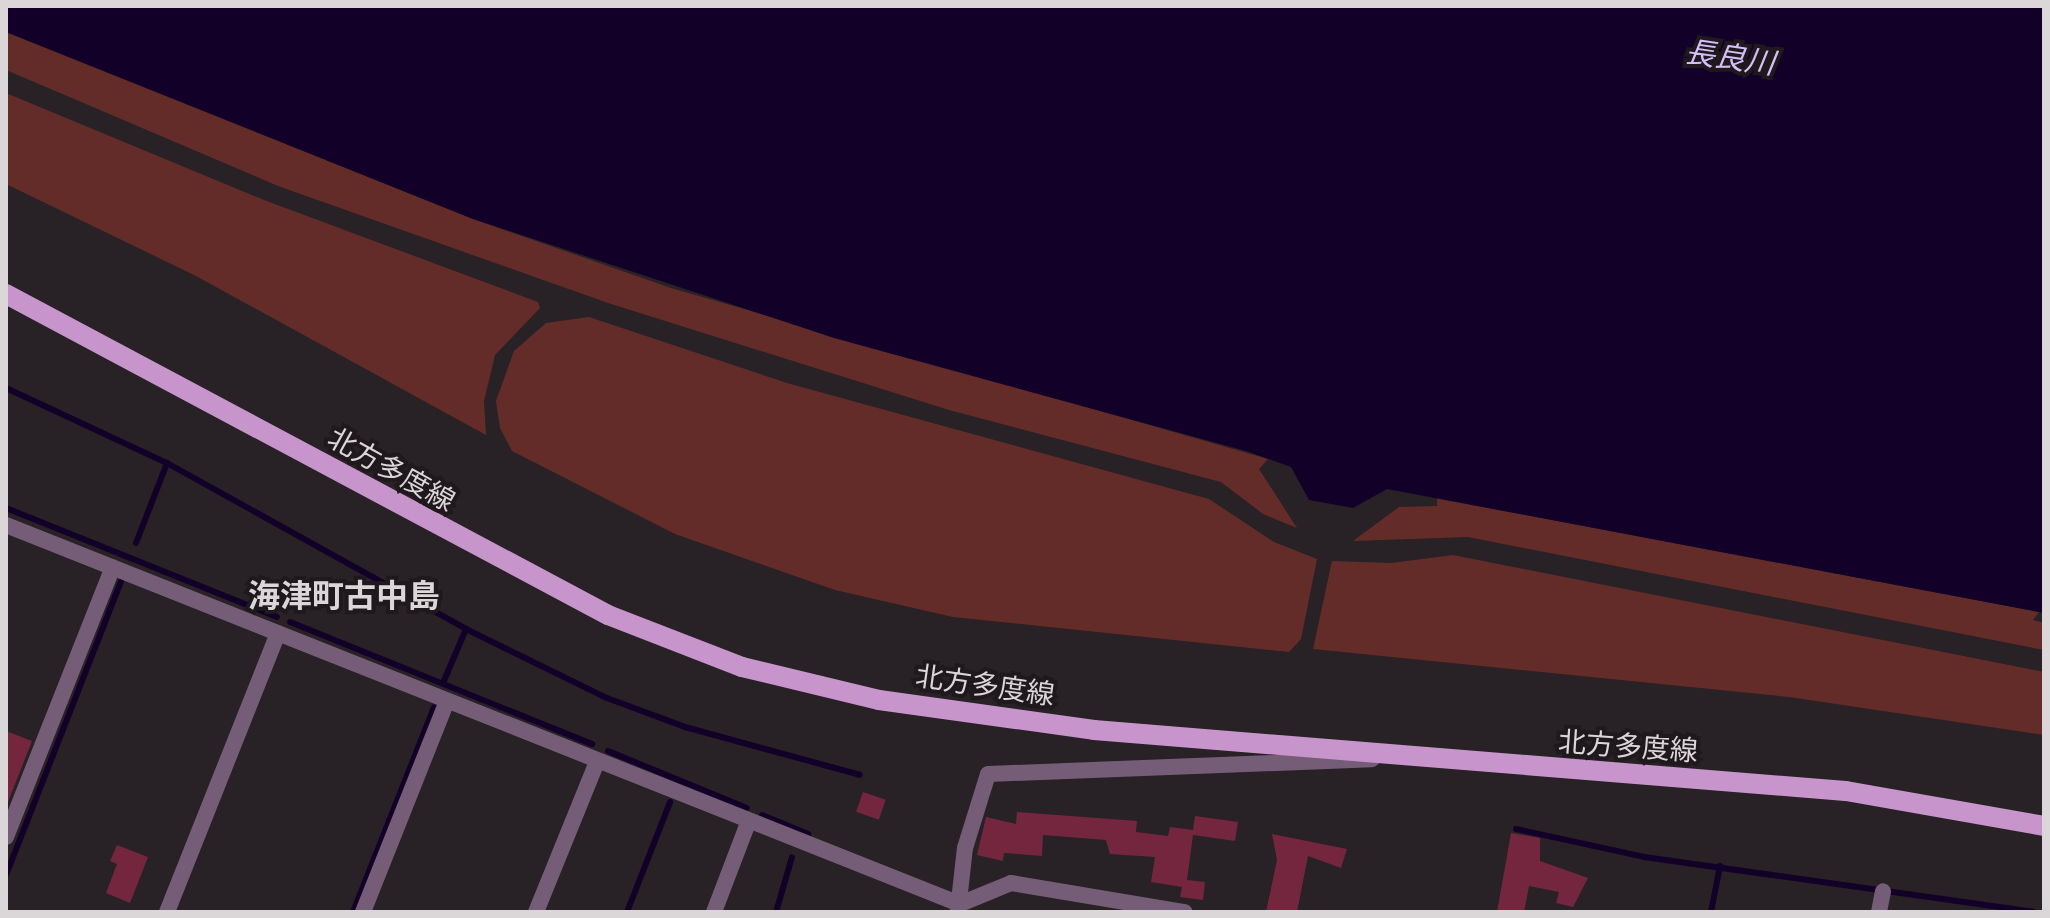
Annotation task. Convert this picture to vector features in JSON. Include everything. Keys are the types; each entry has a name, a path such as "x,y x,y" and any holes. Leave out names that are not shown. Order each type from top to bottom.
{"main road":[{"name":"北方多度線","path":"6,294 608,615 742,667 879,700 1094,730 1388,757 1846,791 2044,826"}],"street":[{"path":"6,525 959,908 1011,883 1185,912"},
{"path":"6,837 113,567"},
{"path":"167,912 278,633"},
{"path":"363,912 447,701"},
{"path":"959,908 965,848 988,774 1164,772 1388,757"},
{"path":"536,912 597,762"},
{"path":"714,912 748,823"},
{"path":"1879,912 1883,891"}],"shaded area":[{"path":"6,32 473,219 671,288 1268,459 1259,469 1297,528 1263,514 1221,482 949,410 608,303 278,186 6,70"},
{"path":"6,93 264,200 538,302 540,308 495,355 484,401 486,435 196,276 6,184"},
{"path":"589,317 787,383 1209,499 1274,542 1317,559 1301,639 1289,652 953,617 835,590 675,534 512,451 500,428 496,401 514,351 546,323"},
{"path":"1437,498 2039,612 2033,620 2044,623 2044,650 1468,537 1353,541 1399,507 1437,506"},
{"path":"1453,555 2044,672 2044,735 1789,697 1313,649 1332,561 1391,563"}],"water":[{"name":"長良川","path":"6,6 2044,6 2044,613 1387,489 1353,508 1309,500 1291,467 1246,451 834,338 473,219 6,32"}],"building":[{"path":"6,731 32,741 6,807"},
{"path":"863,792 886,800 879,820 856,812"},
{"path":"1017,812 1137,821 1136,832 1168,836 1170,827 1193,830 1195,816 1238,822 1235,841 1193,835 1187,880 1205,882 1203,900 1180,897 1182,887 1151,882 1155,857 1110,854 1106,840 1043,835 1042,856 1004,853 1003,861 977,855 986,817 1016,824"},
{"path":"1511,833 1540,838 1540,861 1588,878 1573,907 1556,903 1559,892 1529,886 1524,912 1497,912"},
{"path":"1272,834 1347,849 1341,868 1308,856 1297,912 1266,912 1277,860"},
{"path":"117,845 148,857 130,903 106,893 117,864 110,861"}],"waterway":[{"path":"6,388 167,463"},
{"path":"136,543 167,463 466,629"},
{"path":"6,508 277,617"},
{"path":"6,875 121,582"},
{"path":"290,622 592,744"},
{"path":"443,683 466,629 607,698 685,727 860,775"},
{"path":"353,912 434,707"},
{"path":"608,751 747,808"},
{"path":"627,912 670,802"},
{"path":"762,815 808,834"},
{"path":"1516,829 1644,857 2033,912"},
{"path":"776,912 792,857"},
{"path":"1711,912 1720,866"}],"district":[{"name":"海津町古中島","path":"344,596"}]}
